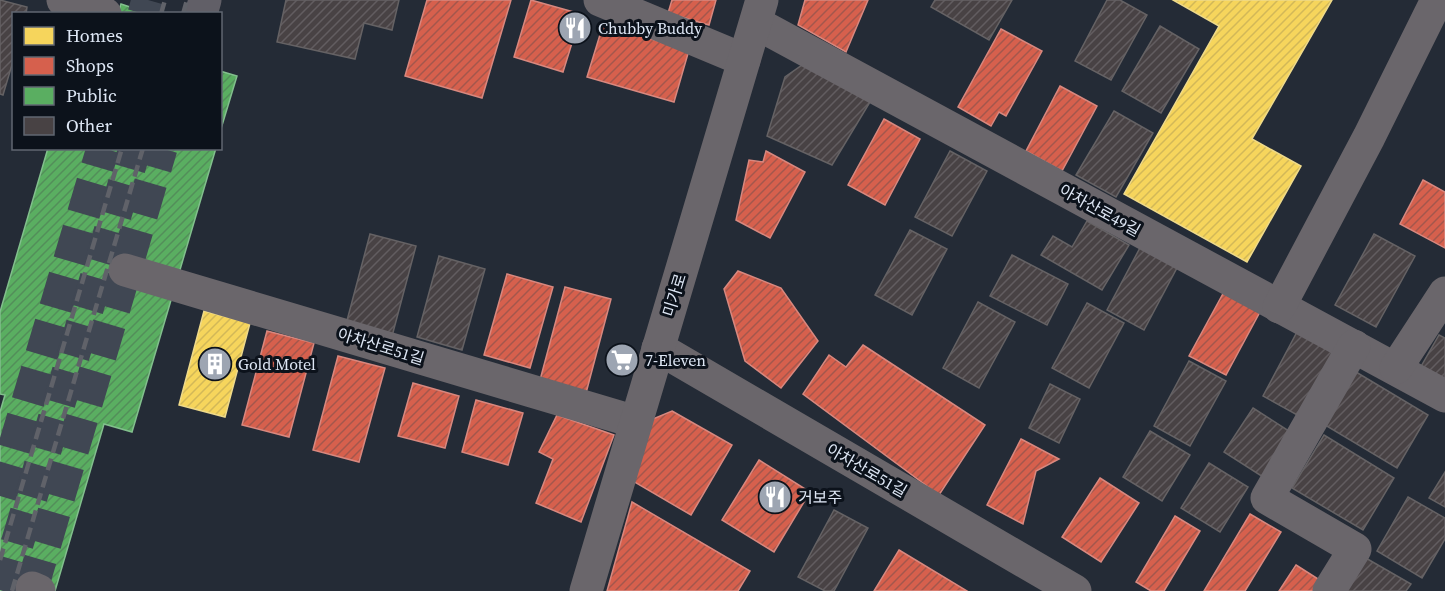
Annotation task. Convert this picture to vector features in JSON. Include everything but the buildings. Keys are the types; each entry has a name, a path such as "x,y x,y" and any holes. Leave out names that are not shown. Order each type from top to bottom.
{"street":[{"path":"63,0 99,12"},
{"path":"600,0 744,60"},
{"path":"1279,307 1369,137 1437,0"},
{"name":"미가로","path":"586,591 759,11"},
{"name":"아차산로49길","path":"759,11 1279,307 1445,396"},
{"name":"아차산로51길","path":"125,270 636,422"},
{"path":"1396,368 1445,293"},
{"path":"1329,591 1355,549 1267,498 1354,346"},
{"name":"아차산로51길","path":"658,348 1075,591"}],"tunnel":[{"path":"145,12 148,0"},
{"path":"0,496 102,150"},
{"path":"3,591 134,150"},
{"path":"31,591 160,150"}],"railway":[{"path":"162,12 165,0"},
{"path":"184,12 187,0"},
{"path":"0,560 121,150"},
{"path":"12,591 142,150"}],"place":[{"name":"Chubby Buddy","path":"575,28"},
{"name":"7-Eleven","path":"622,360"},
{"name":"Gold Motel","path":"215,364"},
{"name":"거보주","path":"775,497"}]}
